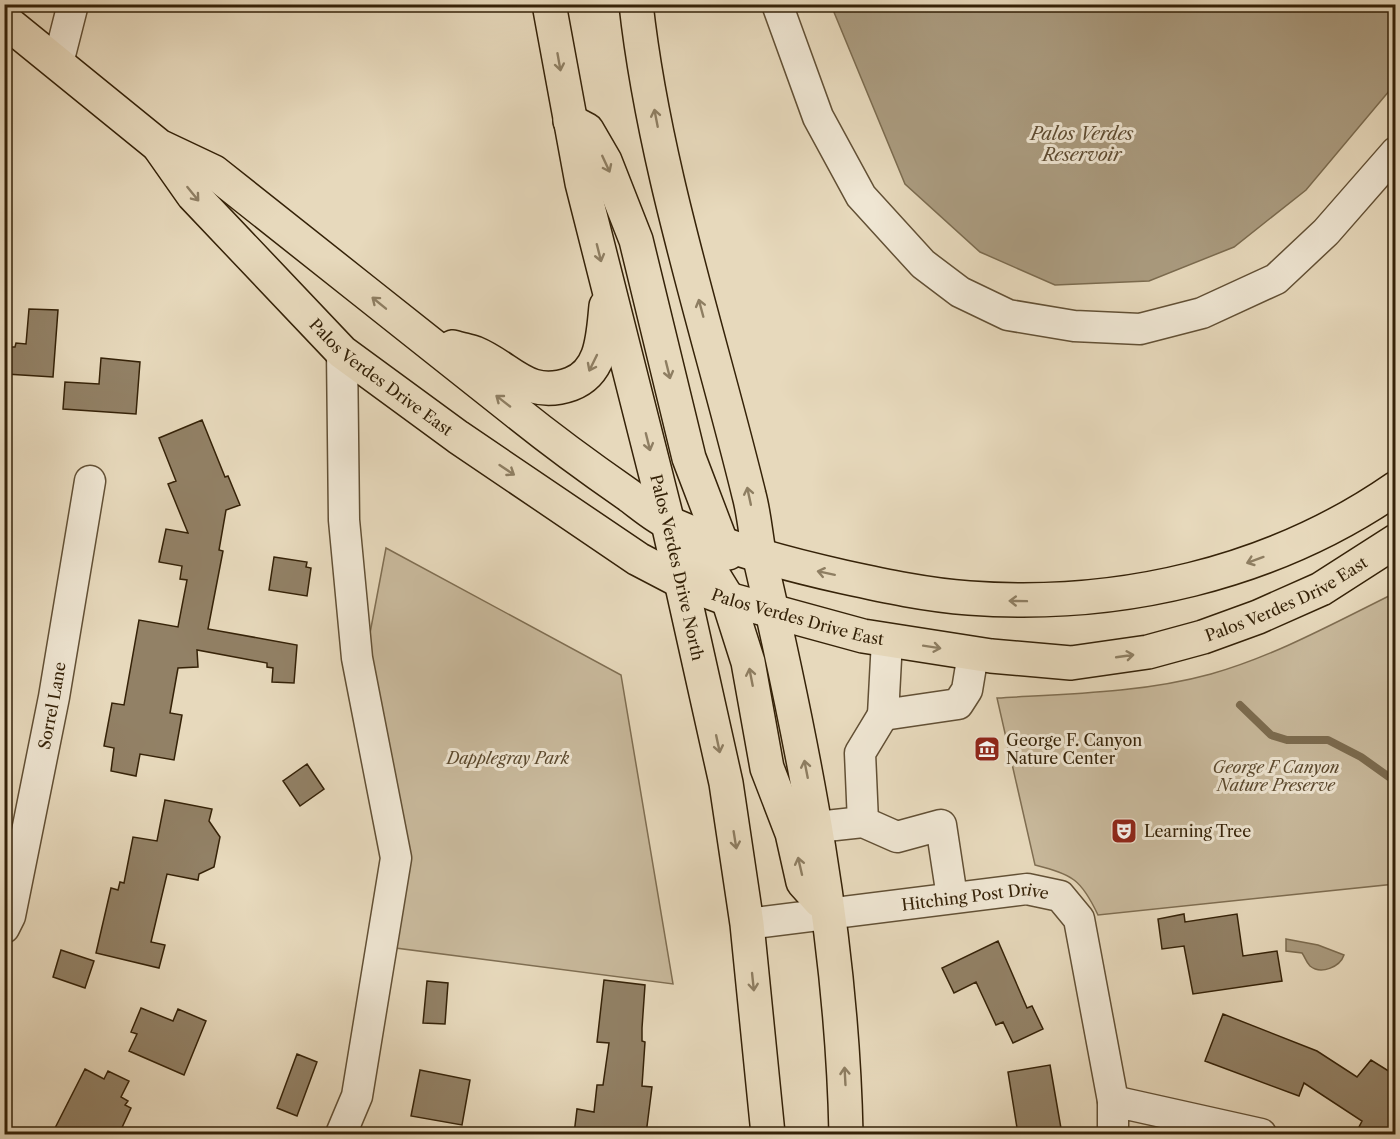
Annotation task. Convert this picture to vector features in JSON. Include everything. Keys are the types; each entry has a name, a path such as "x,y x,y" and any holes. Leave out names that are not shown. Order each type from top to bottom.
{"main road":[{"name":"Palos Verdes Drive North","path":"549,4 569,120 682,582 726,783 747,924 768,1134"},
{"path":"636,4 666,176 750,499 759,554 792,694 817,827 830,914 845,1075 846,1134"},
{"name":"Palos Verdes Drive East","path":"4,20 159,146 214,172 547,436 668,523 721,542 801,567 908,591 977,599 1076,600 1200,578 1250,562 1310,540 1365,509 1395,488"},
{"path":"569,120 587,130 605,161 636,240 689,458 721,542 748,584 772,612"},
{"name":"Palos Verdes Drive East","path":"159,146 193,195 342,352 458,437 638,559 682,582 728,598 830,628 887,640 973,654 1071,663 1148,652 1203,637 1321,589 1395,541"},
{"path":"425,340 476,354 514,378 538,389 557,389 581,381 592,370 602,345 608,286"},
{"path":"668,523 702,557 728,598 748,662 767,768 792,832 803,882 830,914"}],"street":[{"path":"58,63 73,4"},
{"path":"777,4 818,117 861,196 923,264 960,292 1008,315 1074,326 1140,329 1203,313 1276,279 1326,232 1395,152"},
{"path":"341,1134 357,1096 396,858 357,658 344,520 342,352"},
{"name":"Sorrel Lane","path":"4,928 10,916 54,697 90,481"},
{"path":"863,822 860,753 883,715 887,640"},
{"path":"883,715 958,704 967,690 973,654"},
{"path":"817,827 863,822 897,837 941,825 952,897"},
{"name":"Hitching Post Drive","path":"747,924 1026,889 1060,896 1079,919 1113,1101 1113,1134"},
{"path":"1113,1101 1261,1134"}],"green space":[{"name":"Dapplegray Park","path":"386,548 621,675 673,984 388,947 406,844 355,713"},
{"name":"George F Canyon Nature Preserve","path":"1395,593 1395,884 1098,915 1086,893 1074,880 1035,865 997,698 1132,689 1211,674 1282,648"}],"water":[{"name":"Palos Verdes Reservoir","path":"831,5 1395,5 1395,84 1306,190 1234,247 1149,281 1055,285 980,252 905,184"},
{"path":"1286,939 1318,945 1344,955 1339,963 1330,968 1314,969 1302,953 1286,951"}],"building":[{"path":"29,309 58,310 53,377 6,374 8,347 15,347 16,343 26,344"},
{"path":"101,358 140,362 136,414 63,409 65,382 99,384"},
{"path":"202,420 225,477 228,476 240,505 226,510 219,550 223,551 208,629 297,645 294,683 272,682 273,668 267,667 267,663 197,650 198,667 178,668 170,713 182,715 174,760 140,754 136,776 111,771 114,748 104,746 112,703 124,705 139,620 178,627 187,580 180,579 182,566 159,562 166,529 188,533 168,484 176,481 159,438"},
{"path":"274,557 307,562 306,567 311,568 307,596 269,590"},
{"path":"307,764 324,789 300,806 283,781"},
{"path":"165,800 212,809 209,821 220,837 214,867 199,874 198,880 167,874 151,942 165,945 159,968 96,953 111,888 118,890 120,882 124,883 133,837 157,841"},
{"path":"1184,914 1185,922 1237,914 1243,956 1277,951 1282,981 1193,994 1184,946 1162,949 1158,919"},
{"path":"998,941 1027,1008 1032,1006 1043,1029 1013,1043 1003,1022 996,1025 976,982 954,993 942,968"},
{"path":"61,950 94,961 85,988 53,977"},
{"path":"604,980 645,985 642,1086 652,1087 646,1134 574,1134 577,1109 594,1112 597,1085 603,1085 609,1043 597,1042"},
{"path":"427,981 448,983 445,1024 423,1023"},
{"path":"141,1008 173,1021 178,1009 206,1021 184,1075 129,1051 137,1034 131,1032"},
{"path":"1223,1014 1317,1051 1357,1077 1371,1060 1395,1075 1395,1134 1371,1134 1359,1127 1362,1121 1304,1083 1299,1096 1205,1061"},
{"path":"297,1054 317,1062 297,1116 277,1108"},
{"path":"1050,1065 1062,1134 1018,1134 1008,1072"},
{"path":"85,1069 104,1079 108,1071 129,1081 121,1097 128,1101 125,1105 131,1108 119,1134 52,1134"},
{"path":"420,1070 470,1080 462,1125 411,1116"}],"waterway":[{"path":"1240,705 1271,735 1287,740 1328,740 1361,757 1396,782"}],"place":[{"name":"George F. Canyon Nature Center","path":"987,749"},
{"name":"Learning Tree","path":"1124,831"}]}
